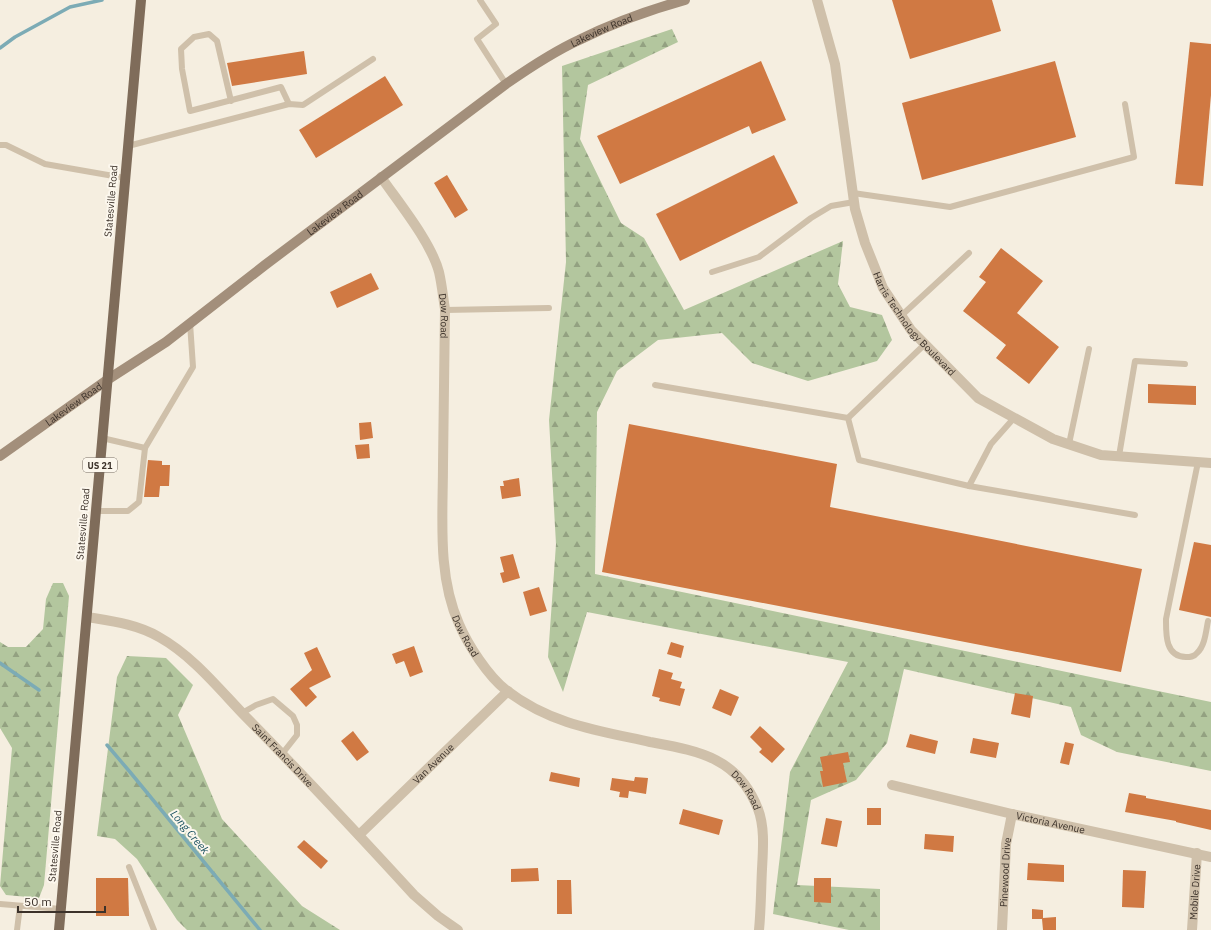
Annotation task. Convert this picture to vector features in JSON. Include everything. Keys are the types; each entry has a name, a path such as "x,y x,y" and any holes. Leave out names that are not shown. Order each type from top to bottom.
{"main road":[{"name":"Statesville Road","path":"59,930 141,0"},
{"name":"Lakeview Road","path":"0,456 107,380 166,342 381,177 506,84 540,61 578,40 649,10 685,0"}],"street":[{"name":"Harris Technology Boulevard","path":"817,0 835,64 854,197 865,243 883,288 911,330 978,398 1053,439 1101,455 1211,463"},
{"name":"Dow Road","path":"381,177 408,216 434,258 439,272 445,310 443,532 448,589 454,612 460,626 482,662 508,691 546,713 568,722 700,753 713,758 736,773 751,795 761,820 762,852 759,930"},
{"name":"Saint Francis Drive","path":"87,617 142,629 158,636 188,658 242,712 414,895 443,920 458,930"},
{"name":"Van Avenue","path":"359,836 508,691"},
{"name":"Victoria Avenue","path":"892,785 1012,814 1211,856"},
{"name":"Pinewood Drive","path":"1002,930 1006,844 1012,814"},
{"name":"Mobile Drive","path":"1192,930 1197,853"}],"lane":[{"path":"480,0 496,24 477,38 506,84"},
{"path":"231,101 217,41 209,34 194,37 181,48 182,69 190,111 231,101 281,88 289,104"},
{"path":"128,146 289,104 303,105 373,59"},
{"path":"712,272 759,257 811,218 830,206 854,197 950,207 1134,157 1125,104"},
{"path":"0,145 6,145 45,164 125,178"},
{"path":"902,315 969,253"},
{"path":"445,310 549,308"},
{"path":"96,511 128,511 139,502 145,448 193,367 190,323"},
{"path":"848,418 926,344"},
{"path":"1069,444 1090,349"},
{"path":"1119,456 1135,361 1185,364"},
{"path":"655,385 848,418"},
{"path":"848,418 859,460 969,486 1135,516"},
{"path":"969,486 991,444 1014,418"},
{"path":"102,438 145,448"},
{"path":"1198,462 1166,619 1166,638 1170,650 1177,656 1191,657 1197,654 1202,647 1208,621"},
{"path":"242,712 273,699 293,716 297,725 297,735 282,754"},
{"path":"129,867 154,930"},
{"path":"0,904 61,909"},
{"path":"17,930 20,906"}],"green space":[{"path":"672,29 678,42 588,85 580,139 621,223 644,238 684,310 843,241 838,284 850,307 882,315 892,340 877,361 808,381 752,363 722,333 658,340 617,371 597,412 595,574 1211,702 1211,771 1117,752 1081,735 1071,707 904,669 887,743 856,780 811,800 797,885 880,889 880,930 849,930 773,914 790,772 848,662 587,612 563,692 548,657 556,544 549,420 566,262 562,66"},
{"path":"53,583 63,583 69,596 44,885 39,898 6,895 0,886 12,748 0,728 0,642 8,647 26,647 43,629 46,599"},
{"path":"127,656 166,658 193,685 178,715 222,819 302,906 340,930 187,930 177,920 137,859 115,839 97,836 117,677"}],"building":[{"path":"892,0 992,0 1001,31 910,59"},
{"path":"1190,42 1211,44 1211,95 1203,186 1175,184"},
{"path":"304,51 307,74 232,86 227,63"},
{"path":"761,61 786,120 752,134 749,126 620,184 597,136"},
{"path":"1055,61 1076,137 922,180 902,103"},
{"path":"385,76 403,105 316,158 299,130"},
{"path":"774,155 798,203 680,261 656,214"},
{"path":"447,175 468,210 455,218 434,183"},
{"path":"1001,248 1043,281 1017,313 1059,347 1029,384 996,358 1006,345 963,311 986,282 979,277"},
{"path":"371,273 379,289 337,308 330,292"},
{"path":"1148,384 1196,386 1196,405 1148,403"},
{"path":"371,422 373,438 360,440 359,423"},
{"path":"629,424 837,464 830,507 1142,569 1121,672 602,572"},
{"path":"369,444 370,458 357,459 355,445"},
{"path":"148,460 162,461 162,465 170,465 169,486 160,486 159,497 144,497"},
{"path":"519,478 521,496 502,499 500,486 504,486 503,481"},
{"path":"1194,542 1211,545 1211,617 1179,610"},
{"path":"513,554 520,578 503,583 500,573 504,572 500,557"},
{"path":"539,587 547,611 530,616 523,592"},
{"path":"671,642 684,646 681,658 667,654"},
{"path":"414,646 423,672 410,677 404,661 396,664 392,654"},
{"path":"317,647 331,677 309,688 317,697 306,707 290,689 312,670 304,653"},
{"path":"659,669 673,673 671,679 682,682 680,688 685,689 680,706 659,701 660,698 652,696"},
{"path":"720,689 739,697 731,716 712,708"},
{"path":"1015,693 1033,696 1030,718 1011,714"},
{"path":"760,726 785,749 772,763 759,752 762,749 750,737"},
{"path":"353,731 369,752 357,761 341,741"},
{"path":"910,734 938,741 935,754 906,747"},
{"path":"973,738 999,743 996,758 970,753"},
{"path":"1065,742 1074,744 1069,765 1060,763"},
{"path":"848,752 850,762 843,763 847,782 823,787 820,771 823,771 820,757"},
{"path":"551,772 580,778 579,787 549,781"},
{"path":"635,777 648,778 646,794 629,791 628,798 619,797 620,792 610,790 612,778 634,781"},
{"path":"1129,793 1146,796 1146,798 1211,810 1211,830 1176,821 1125,812"},
{"path":"867,808 881,808 881,825 867,825"},
{"path":"683,809 723,820 719,835 679,824"},
{"path":"826,818 842,821 837,847 821,844"},
{"path":"925,834 954,836 953,852 924,849"},
{"path":"304,840 328,861 321,869 297,847"},
{"path":"1028,863 1064,865 1064,882 1027,880"},
{"path":"538,868 539,881 511,882 511,869"},
{"path":"1123,870 1146,871 1144,908 1122,907"},
{"path":"96,878 128,878 129,916 96,916"},
{"path":"814,878 831,878 831,903 814,902"},
{"path":"557,880 571,880 572,914 557,914"},
{"path":"1032,909 1043,910 1043,918 1056,917 1056,930 1043,930 1042,919 1032,919"}],"waterway":[{"path":"0,48 15,37 70,7 102,0"},
{"name":"Long Creek","path":"0,663 39,690"},
{"name":"Long Creek","path":"107,745 260,930"}]}
